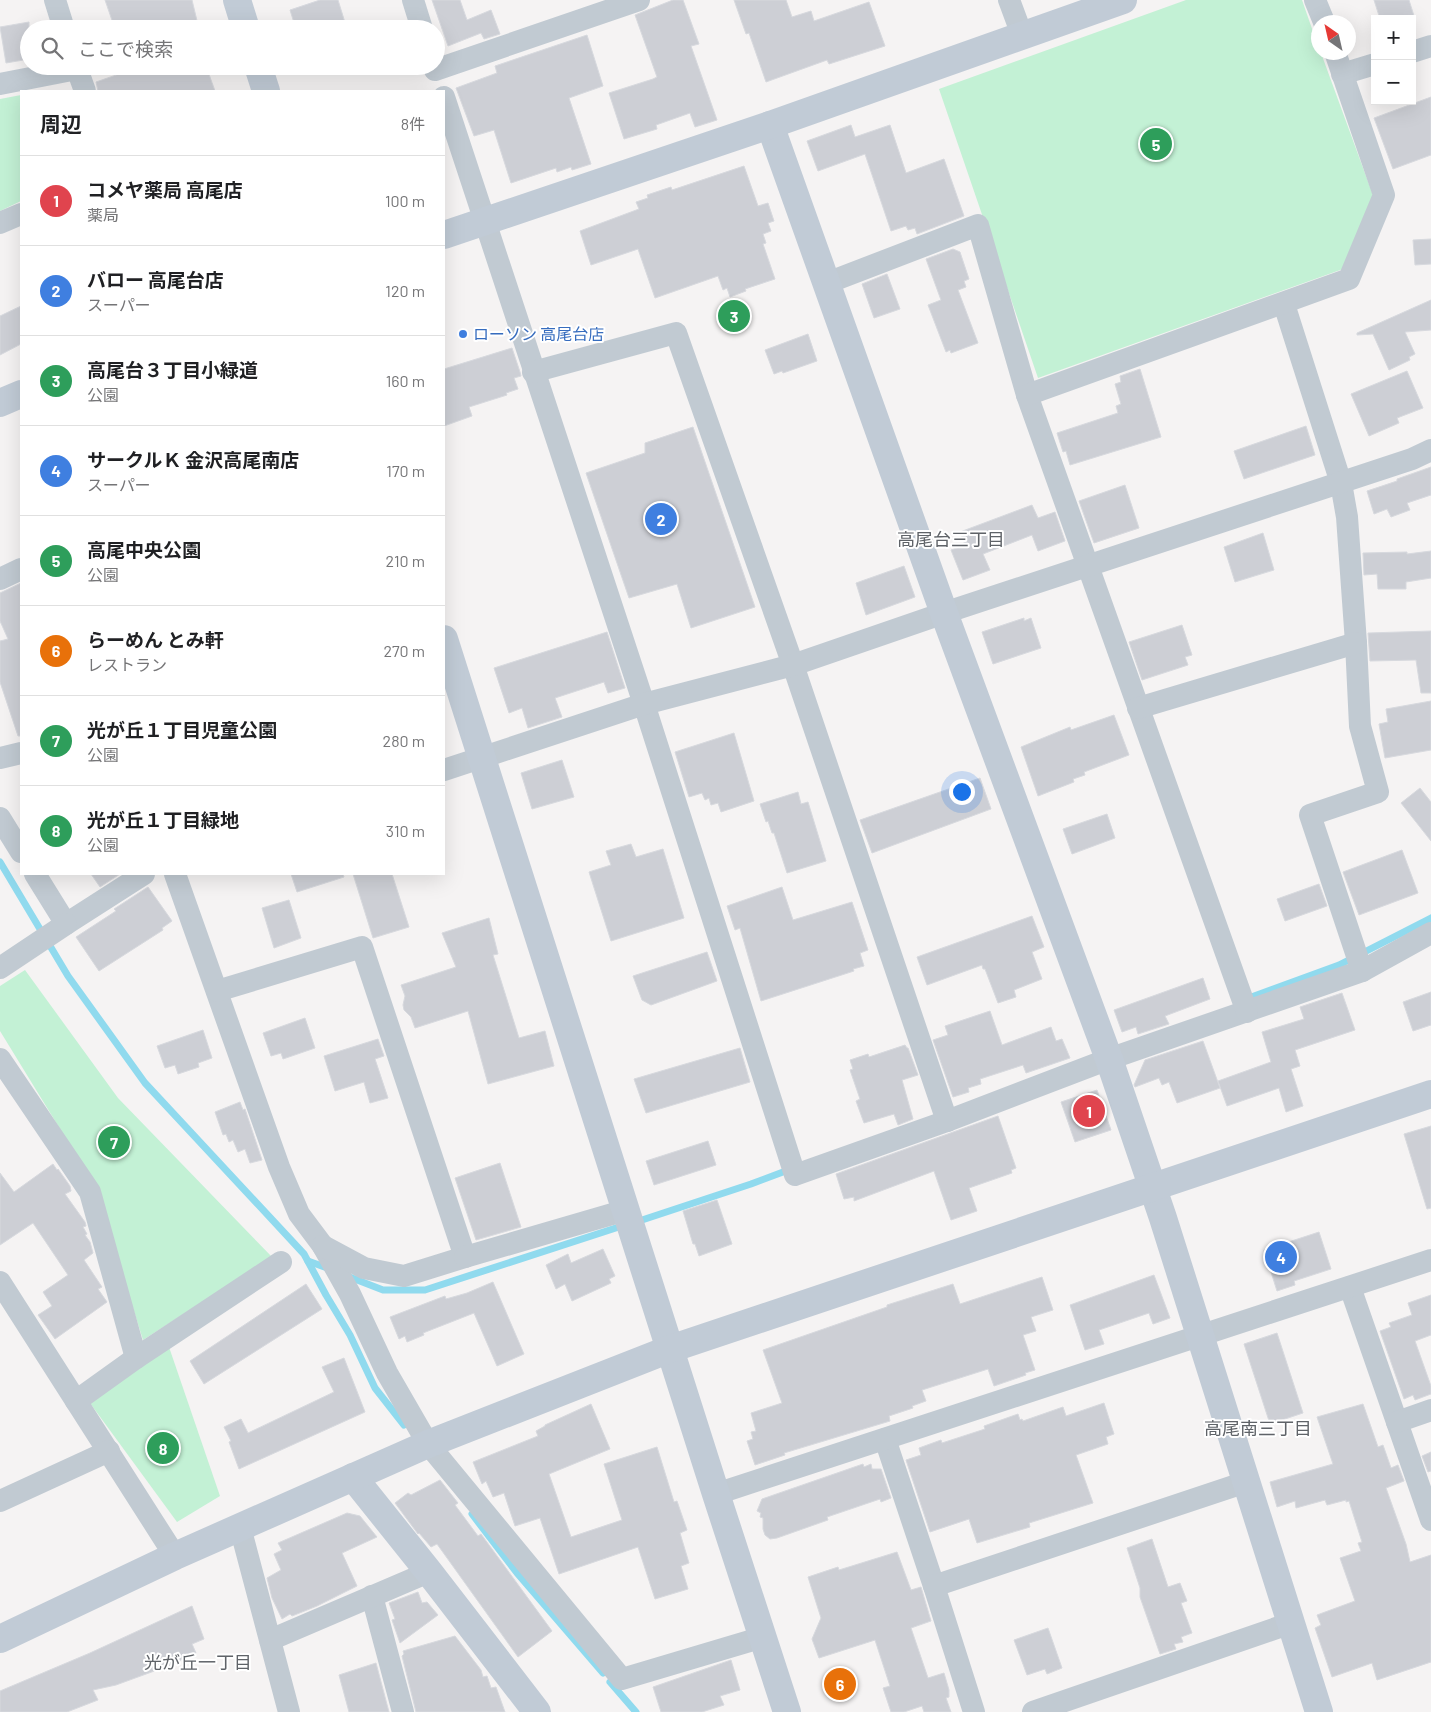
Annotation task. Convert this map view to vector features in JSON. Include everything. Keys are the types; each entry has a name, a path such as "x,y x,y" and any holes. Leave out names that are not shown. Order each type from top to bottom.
{"street":[{"path":"55,0 61,20"},
{"path":"236,0 243,20"},
{"path":"413,0 419,20"},
{"path":"445,73 639,0"},
{"path":"1009,0 1022,35"},
{"path":"445,235 770,125 1123,0"},
{"path":"1315,0 1321,15"},
{"path":"1416,51 1431,46"},
{"path":"1027,395 1284,304 1348,279 1384,196 1337,60"},
{"path":"1342,74 1371,65"},
{"path":"0,84 43,75"},
{"path":"79,75 85,90"},
{"path":"261,75 266,90"},
{"path":"445,100 533,372 644,704 795,1176 947,1121 1109,1059 1362,970 1431,933"},
{"path":"770,125 944,613 1109,1059 1153,1186 1319,1712"},
{"path":"0,223 20,214"},
{"path":"827,282 978,225 1027,395 1246,1012"},
{"path":"1284,304 1341,483 1347,517 1360,726 1378,792 1310,815 1362,970"},
{"path":"533,372 676,333 793,665 947,1121"},
{"path":"0,404 20,394"},
{"path":"445,770 644,704 793,665 1088,565 1341,483 1412,459 1431,450"},
{"path":"0,579 20,569"},
{"path":"445,642 787,1712"},
{"path":"1138,708 1356,643"},
{"path":"0,758 20,753"},
{"path":"0,818 20,850"},
{"path":"36,875 62,927"},
{"path":"0,968 142,875"},
{"path":"174,875 218,991 279,1167 299,1214 323,1246 350,1294 423,1446 622,1679 763,1637"},
{"path":"218,991 362,947 465,1257"},
{"path":"0,1059 90,1192 136,1358"},
{"path":"0,1639 175,1556 423,1446 670,1349 1431,1094"},
{"path":"323,1246 364,1268 404,1276 626,1210"},
{"path":"716,1494 1431,1260"},
{"path":"76,1400 136,1358 282,1262"},
{"path":"0,1282 175,1556"},
{"path":"1350,1287 1431,1520"},
{"path":"1397,1422 1431,1410"},
{"path":"885,1439 974,1712"},
{"path":"0,1501 109,1451"},
{"path":"353,1477 537,1712"},
{"path":"934,1586 1246,1482"},
{"path":"240,1527 289,1712"},
{"path":"270,1640 429,1572"},
{"path":"372,1596 404,1712"},
{"path":"1033,1712 1291,1623"}],"green space":[{"path":"1186,0 1302,0 1311,26 1311,60 1324,60 1374,198 1343,269 1038,378 939,89"},
{"path":"20,95 20,201 0,211 0,99"},
{"path":"25,970 118,1098 272,1257 143,1340 95,1186 0,1031 0,986"},
{"path":"169,1347 220,1496 177,1522 87,1399"}],"building":[{"path":"105,0 192,0 197,20 112,20"},
{"path":"320,0 338,0 344,20 293,20 290,10"},
{"path":"432,0 460,0 467,20 491,10 500,34 484,39 481,33 448,46 445,37 445,20 439,20"},
{"path":"673,0 683,0 699,44 691,46 717,120 695,127 690,113 656,125 657,129 624,139 609,93 657,77 635,15"},
{"path":"734,0 786,0 792,17 811,11 814,21 869,2 885,46 829,64 827,60 766,82 749,33 746,34"},
{"path":"1374,0 1409,0 1414,15 1379,15"},
{"path":"20,24 20,61 6,63 0,27"},
{"path":"587,35 603,86 569,98 591,164 572,170 571,167 557,172 556,168 511,183 494,130 474,136 456,88 497,73 495,66"},
{"path":"116,75 209,75 215,90 98,90 96,82"},
{"path":"1431,97 1431,155 1393,169 1374,118 1409,105 1416,105 1416,103"},
{"path":"851,125 855,137 890,125 906,173 944,159 964,216 917,234 915,228 908,230 906,226 891,231 865,154 818,171 807,141"},
{"path":"744,166 758,206 768,203 774,221 768,223 771,231 763,234 766,243 763,244 775,279 745,289 746,291 730,297 727,288 723,290 718,276 655,298 638,249 591,265 580,231 639,209 636,202 648,198 647,195 671,187 672,190"},
{"path":"1431,239 1431,264 1415,265 1413,240"},
{"path":"953,249 960,252 969,279 964,281 966,287 958,290 978,343 951,353 950,350 946,352 928,305 941,300 926,259"},
{"path":"887,274 900,309 874,318 862,284"},
{"path":"1431,300 1431,330 1405,332 1415,354 1409,357 1410,360 1389,370 1373,334 1357,335 1357,333"},
{"path":"20,306 20,345 0,355 0,316"},
{"path":"808,334 817,361 783,373 782,371 774,374 765,350"},
{"path":"512,348 521,376 514,378 518,389 506,393 507,395 469,407 472,416 445,426 445,369"},
{"path":"1140,369 1161,437 1070,465 1066,451 1063,452 1057,433 1118,413 1116,406 1121,404 1115,384 1121,382 1120,376"},
{"path":"1407,371 1423,408 1397,418 1399,423 1369,436 1351,394"},
{"path":"1306,426 1315,455 1244,479 1234,451"},
{"path":"693,427 755,607 691,628 677,584 629,598 586,473 645,453 645,443"},
{"path":"1431,467 1431,495 1407,503 1410,510 1391,517 1387,509 1374,514 1367,491"},
{"path":"1125,485 1139,528 1094,543 1079,501"},
{"path":"1032,505 1038,518 1055,512 1065,541 1038,551 1032,535 983,554 990,570 963,580 951,550 965,545 960,532"},
{"path":"1263,533 1274,570 1235,582 1224,547"},
{"path":"1431,551 1431,578 1406,582 1406,589 1378,589 1377,574 1364,575 1363,553 1407,552 1407,554"},
{"path":"904,566 915,597 866,615 856,583"},
{"path":"20,583 20,736 18,736 0,682 0,641 8,639 0,621 0,593"},
{"path":"1024,618 1024,621 1031,618 1041,648 993,664 982,632"},
{"path":"1182,625 1192,655 1185,657 1188,665 1142,680 1129,642"},
{"path":"1431,631 1431,693 1421,693 1416,660 1370,661 1368,633"},
{"path":"607,632 625,688 608,693 604,682 555,698 562,717 528,728 522,708 509,713 494,668"},
{"path":"1431,701 1431,750 1385,758 1379,724 1388,722 1386,709"},
{"path":"1114,715 1129,755 1084,772 1085,775 1073,779 1074,782 1038,796 1021,747 1070,727 1071,730"},
{"path":"734,733 754,801 721,812 718,803 711,805 709,798 705,800 702,793 689,797 675,752"},
{"path":"562,760 574,797 532,809 521,773"},
{"path":"980,778 991,809 872,853 860,820"},
{"path":"1420,788 1431,802 1431,841 1401,803"},
{"path":"798,792 801,804 808,802 826,861 787,873 774,833 772,833 768,821 766,822 760,804"},
{"path":"1107,814 1115,838 1072,854 1063,829"},
{"path":"631,844 636,857 663,849 684,918 611,941 589,872 611,865 606,851"},
{"path":"1402,850 1418,893 1359,915 1343,872"},
{"path":"92,875 118,875 100,887"},
{"path":"291,875 343,875 344,877 297,892"},
{"path":"353,875 392,875 409,927 373,938"},
{"path":"1319,884 1327,906 1285,921 1277,899"},
{"path":"148,887 172,921 162,928 163,930 99,971 76,937"},
{"path":"782,887 793,920 852,902 868,950 860,953 864,966 853,969 854,971 761,1001 740,928 735,930 727,906"},
{"path":"289,900 301,938 274,948 262,908"},
{"path":"1032,916 1044,947 1032,952 1042,979 1014,990 1016,997 998,1003 982,965 927,985 917,957"},
{"path":"489,918 498,954 493,955 519,1038 545,1031 554,1066 488,1084 468,1011 415,1028 411,1017 404,1010 405,996 401,985 456,967 442,933"},
{"path":"707,952 717,981 651,1005 642,1000 633,976"},
{"path":"1203,978 1210,999 1165,1016 1169,1024 1138,1034 1136,1027 1122,1032 1114,1010"},
{"path":"1431,992 1431,1025 1413,1031 1403,1002"},
{"path":"1342,993 1355,1030 1295,1050 1300,1066 1291,1069 1303,1106 1286,1112 1279,1088 1227,1106 1218,1081 1271,1062 1262,1032 1304,1019 1300,1007"},
{"path":"990,1011 1002,1045 1051,1027 1056,1041 1062,1039 1070,1058 1026,1073 1023,1065 980,1079 981,1084 968,1088 969,1092 953,1097 933,1040 948,1035 945,1026"},
{"path":"305,1018 315,1048 283,1059 281,1053 271,1056 263,1033"},
{"path":"203,1030 212,1058 198,1063 199,1067 178,1074 175,1065 165,1068 157,1046"},
{"path":"378,1039 384,1056 375,1059 388,1098 370,1103 364,1082 335,1091 324,1056"},
{"path":"1203,1041 1220,1088 1177,1103 1169,1082 1162,1085 1159,1078 1135,1087 1134,1085 1145,1060"},
{"path":"905,1045 908,1048 918,1075 902,1080 913,1119 898,1125 894,1114 864,1123 856,1101 860,1099 850,1070 853,1069 850,1060 868,1054 869,1057"},
{"path":"740,1048 750,1082 646,1113 634,1079"},
{"path":"1097,1090 1111,1130 1075,1142 1061,1102"},
{"path":"240,1102 243,1110 245,1109 262,1160 250,1163 245,1149 238,1152 233,1140 229,1142 226,1134 223,1135 215,1112"},
{"path":"998,1116 1016,1168 1011,1170 1012,1173 969,1188 977,1211 951,1220 934,1171 854,1201 854,1197 844,1199 836,1174"},
{"path":"1431,1126 1431,1208 1427,1209 1404,1134"},
{"path":"708,1141 716,1165 654,1185 646,1161"},
{"path":"500,1163 521,1227 476,1240 455,1178"},
{"path":"53,1164 70,1186 71,1191 65,1194 85,1222 86,1226 83,1227 87,1234 85,1235 90,1242 93,1253 84,1260 102,1287 98,1289 107,1302 55,1339 38,1315 52,1306 43,1292 68,1275 33,1223 0,1245 0,1173 14,1192"},
{"path":"717,1200 732,1244 699,1256 695,1244 693,1244 683,1211"},
{"path":"1319,1232 1331,1269 1294,1281 1295,1285 1277,1291 1264,1250"},
{"path":"603,1249 615,1276 609,1279 611,1283 572,1301 565,1284 556,1289 546,1265 568,1254 571,1263"},
{"path":"1154,1275 1170,1318 1153,1324 1149,1313 1099,1330 1104,1344 1085,1350 1070,1305"},
{"path":"1042,1277 1053,1310 1031,1317 1036,1331 1023,1335 1035,1370 994,1386 988,1369 922,1390 926,1401 912,1406 913,1408 889,1416 890,1421 784,1453 785,1455 755,1465 747,1441 753,1439 751,1432 756,1431 751,1413 782,1403 763,1350 887,1307 887,1305 953,1284 960,1304"},
{"path":"493,1282 524,1354 497,1366 474,1313 423,1333 424,1335 407,1342 405,1336 399,1339 390,1317 445,1296 446,1299 467,1293"},
{"path":"306,1284 322,1309 204,1384 190,1361"},
{"path":"1431,1295 1431,1335 1415,1341 1431,1386 1431,1394 1415,1400 1413,1395 1404,1399 1380,1331 1391,1327 1389,1323 1412,1315 1408,1303"},
{"path":"1277,1333 1303,1413 1270,1424 1244,1344"},
{"path":"344,1358 365,1412 239,1469 229,1442 231,1441 224,1427 241,1419 248,1433 334,1392 322,1367"},
{"path":"1104,1403 1114,1434 1106,1437 1108,1444 1076,1455 1093,1503 1029,1523 1030,1527 977,1543 969,1519 930,1532 906,1460 921,1455 919,1448 941,1440 942,1443 985,1429 984,1426 1018,1414 1020,1420 1022,1419 1023,1421 1063,1407 1066,1416"},
{"path":"591,1404 610,1449 549,1474 571,1537 622,1520 604,1464 657,1447 674,1502 677,1501 687,1530 680,1533 689,1563 681,1566 688,1589 655,1599 638,1547 559,1574 540,1518 515,1526 504,1493 493,1497 486,1481 482,1484 473,1462 538,1436 536,1431 545,1425"},
{"path":"1363,1404 1378,1447 1383,1445 1391,1468 1398,1465 1404,1481 1386,1488 1406,1544 1410,1562 1431,1555 1431,1662 1377,1680 1372,1663 1332,1677 1315,1628 1321,1625 1317,1615 1355,1601 1340,1558 1361,1551 1358,1543 1362,1542 1349,1501 1346,1502 1346,1500 1327,1505 1325,1500 1296,1508 1295,1501 1277,1507 1270,1482 1333,1464 1317,1417"},
{"path":"1431,1452 1431,1471 1428,1472 1422,1456"},
{"path":"863,1464 864,1467 871,1464 872,1469 881,1469 891,1498 881,1502 880,1499 827,1517 828,1520 777,1538 770,1539 765,1535 763,1518 760,1517 761,1513 757,1511 762,1499"},
{"path":"440,1480 458,1503 455,1505 478,1536 481,1534 552,1631 518,1657 437,1544 431,1547 418,1534 395,1503 408,1493 411,1495"},
{"path":"347,1513 360,1516 377,1537 342,1553 357,1586 317,1606 292,1616 290,1614 282,1619 272,1598 267,1578 281,1570 274,1554 282,1550 278,1543"},
{"path":"1152,1539 1168,1587 1180,1583 1187,1601 1181,1603 1192,1633 1181,1637 1183,1642 1174,1644 1176,1649 1160,1654 1140,1597 1140,1588 1127,1548"},
{"path":"897,1552 911,1590 921,1587 931,1621 911,1628 928,1678 944,1673 949,1690 949,1697 946,1698 951,1712 924,1712 922,1706 904,1712 891,1712 883,1688 890,1686 875,1640 819,1658 812,1639 821,1618 808,1577 838,1567 839,1570"},
{"path":"418,1592 422,1603 427,1602 438,1615 400,1643 392,1620 395,1619 389,1603"},
{"path":"192,1606 204,1639 192,1644 196,1653 168,1666 116,1685 93,1690 98,1700 67,1712 0,1712 0,1691 90,1653"},
{"path":"1048,1628 1062,1668 1047,1674 1045,1669 1027,1675 1014,1640"},
{"path":"455,1636 481,1670 483,1677 487,1676 491,1688 496,1687 505,1712 416,1712 402,1656 404,1654 403,1651"},
{"path":"731,1660 740,1690 720,1696 724,1705 702,1712 661,1712 653,1687"},
{"path":"376,1663 389,1712 349,1712 339,1675"}],"waterway":[{"path":"0,862 68,976 145,1083 304,1254 350,1335 375,1388 404,1425"},
{"path":"1246,999 1339,965 1431,918"},
{"path":"636,1222 791,1169"},
{"path":"347,1276 383,1290 425,1290 625,1225"},
{"path":"308,1261 330,1269"},
{"path":"472,1514 517,1573 603,1673"},
{"path":"610,1682 636,1712"}],"place":[{"name":"高尾中央公園","path":"1156,144"},
{"name":"高尾台３丁目小緑道","path":"734,316"},
{"name":"ローソン 高尾台店","path":"463,334"},
{"name":"バロー 高尾台店","path":"661,519"},
{"name":"コメヤ薬局 高尾店","path":"1089,1111"},
{"name":"光が丘１丁目児童公園","path":"114,1142"},
{"name":"サークルＫ 金沢高尾南店","path":"1281,1257"},
{"name":"光が丘１丁目緑地","path":"163,1448"},
{"name":"らーめん とみ軒","path":"840,1684"}],"district":[{"name":"高尾台三丁目","path":"951,540"},
{"name":"高尾南三丁目","path":"1258,1429"},
{"name":"光が丘一丁目","path":"198,1663"}]}
